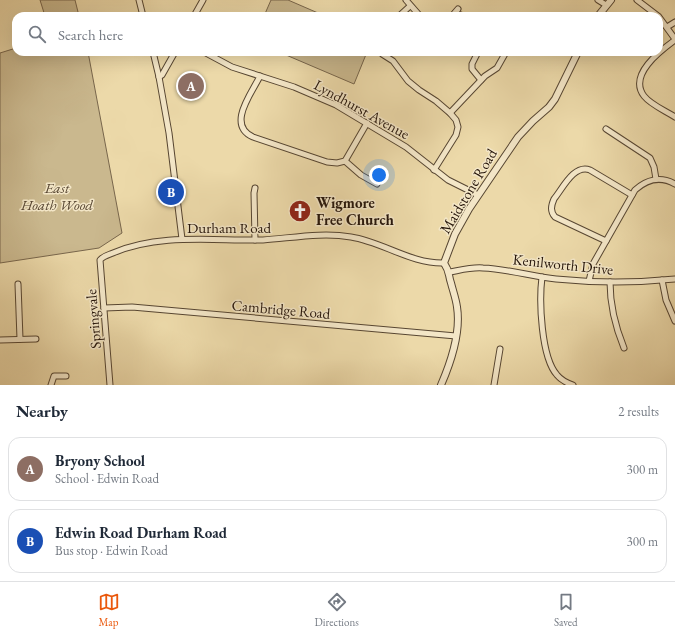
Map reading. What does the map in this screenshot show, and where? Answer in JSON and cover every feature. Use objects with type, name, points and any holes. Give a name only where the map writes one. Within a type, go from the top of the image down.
[{"type":"street","points":[[139,0],[142,12]]},
{"type":"street","points":[[196,12],[203,0]]},
{"type":"street","points":[[406,0],[416,12]]},
{"type":"street","points":[[598,0],[606,5]]},
{"type":"street","points":[[601,12],[611,0]]},
{"type":"street","points":[[637,0],[652,12]]},
{"type":"street","points":[[403,12],[410,6]]},
{"type":"street","points":[[667,27],[675,22]]},
{"type":"street","points":[[663,23],[675,40],[663,50]]},
{"type":"street","points":[[154,56],[169,133],[182,239]]},
{"type":"street","points":[[159,77],[162,75],[173,56]]},
{"type":"street","name":"Lyndhurst Avenue","points":[[211,56],[232,67],[314,95],[336,105],[406,147],[448,180],[478,195]]},
{"type":"street","points":[[385,56],[393,61],[404,77],[413,86],[436,101],[450,113],[457,123],[456,135],[434,170]]},
{"type":"street","points":[[476,56],[472,64],[472,69],[481,80]]},
{"type":"street","points":[[450,113],[481,80],[497,68],[504,56]]},
{"type":"street","name":"Maidstone Road","points":[[444,263],[455,234],[478,195],[518,137],[555,100],[576,56]]},
{"type":"street","points":[[655,56],[643,72],[640,80],[641,90],[645,97],[675,117]]},
{"type":"street","points":[[260,76],[241,115],[241,123],[246,133],[253,137],[337,164],[345,161],[367,123]]},
{"type":"street","points":[[606,129],[650,158],[654,166],[656,179]]},
{"type":"street","points":[[345,161],[361,175],[377,184]]},
{"type":"street","points":[[606,241],[555,217],[552,213],[551,206],[554,199],[574,173],[583,168],[590,170],[632,195]]},
{"type":"street","points":[[589,281],[591,268],[632,195],[638,188],[644,183],[656,179],[669,181],[675,184]]},
{"type":"street","points":[[255,188],[255,240]]},
{"type":"street","name":"Durham Road","points":[[107,255],[137,245],[182,239],[255,240],[310,236],[352,237],[424,262],[444,263]]},
{"type":"street","name":"Springvale","points":[[107,255],[100,260],[110,385]]},
{"type":"street","points":[[441,385],[449,366],[458,323],[457,308],[450,280],[450,272],[444,263]]},
{"type":"street","name":"Kenilworth Drive","points":[[450,272],[472,268],[483,268],[542,277],[589,281],[637,282],[675,279]]},
{"type":"street","points":[[542,277],[541,315],[549,362],[556,375],[572,385]]},
{"type":"street","points":[[662,280],[666,300],[675,320]]},
{"type":"street","points":[[610,282],[610,300],[613,315],[624,348]]},
{"type":"street","points":[[18,284],[20,339]]},
{"type":"street","name":"Cambridge Road","points":[[104,308],[132,307],[456,336]]},
{"type":"street","points":[[0,340],[36,338]]},
{"type":"street","points":[[494,385],[500,349]]},
{"type":"street","points":[[51,385],[54,376],[66,376]]},
{"type":"green space","points":[[40,0],[75,0],[78,12],[44,12]]},
{"type":"green space","points":[[271,0],[288,0],[316,12],[266,12]]},
{"type":"green space","name":"East Hoath Wood","points":[[12,49],[12,56],[89,56],[122,233],[99,248],[0,263],[0,53]]},
{"type":"green space","points":[[288,56],[365,56],[354,84]]},
{"type":"place","name":"Bryony School","points":[[191,86]]},
{"type":"place","name":"Edwin Road Durham Road","points":[[171,192]]},
{"type":"place","name":"Wigmore Free Church","points":[[300,211]]}]
